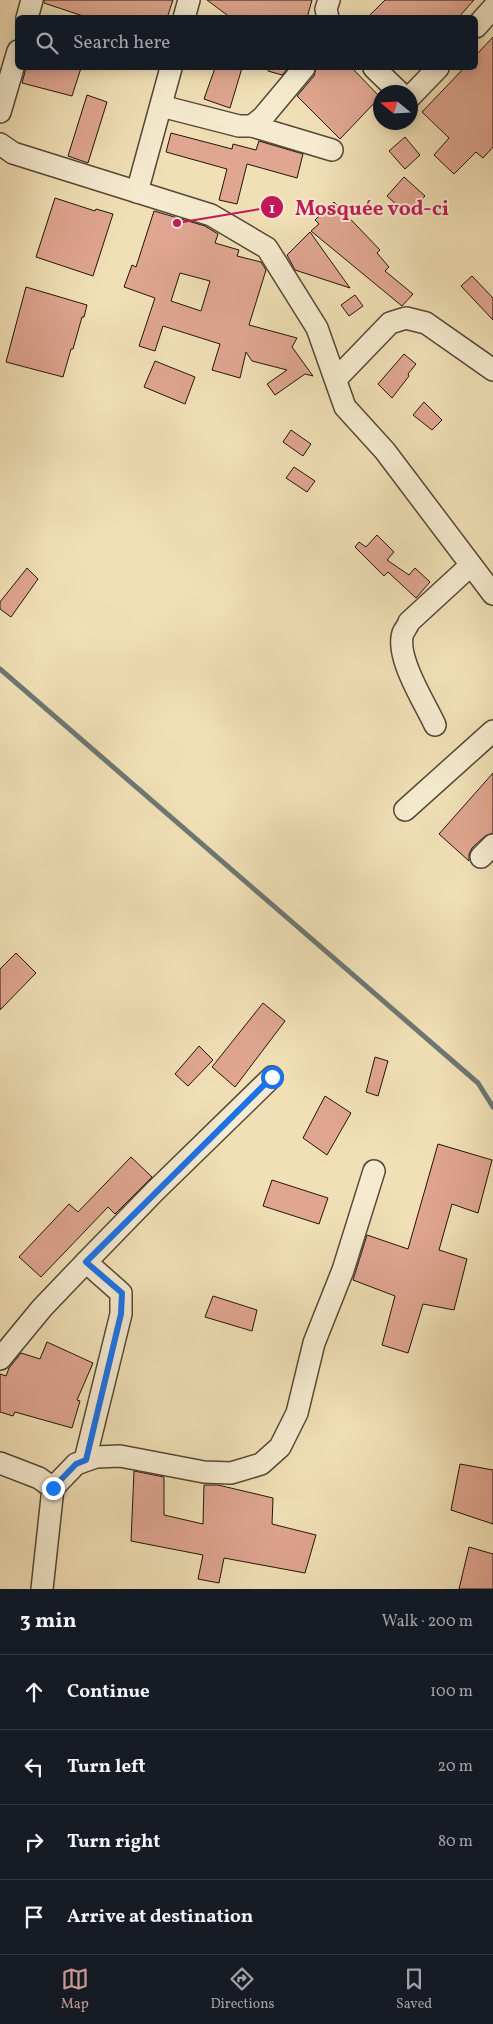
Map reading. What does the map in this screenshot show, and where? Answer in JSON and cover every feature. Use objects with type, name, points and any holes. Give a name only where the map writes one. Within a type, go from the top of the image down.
[{"type":"street","points":[[28,15],[32,0]]},
{"type":"street","points":[[185,15],[189,0]]},
{"type":"street","points":[[327,15],[326,9],[329,0]]},
{"type":"street","points":[[478,25],[493,8]]},
{"type":"street","points":[[0,112],[15,62]]},
{"type":"street","points":[[138,192],[170,70]]},
{"type":"street","points":[[252,126],[264,117],[302,70]]},
{"type":"street","points":[[376,70],[392,85]]},
{"type":"street","points":[[418,89],[436,70]]},
{"type":"street","points":[[161,106],[240,126],[252,126],[332,150]]},
{"type":"street","points":[[0,144],[13,153],[211,215],[267,248],[317,328],[345,407],[385,451],[493,594]]},
{"type":"street","points":[[336,379],[390,323],[406,318],[426,323],[493,370]]},
{"type":"street","points":[[435,725],[405,662],[402,645],[403,633],[409,622],[471,565]]},
{"type":"street","points":[[405,810],[493,731]]},
{"type":"street","points":[[0,1359],[42,1308],[86,1262],[272,1077]]},
{"type":"street","points":[[42,1589],[53,1488],[76,1464],[96,1457],[120,1456],[204,1472],[231,1473],[261,1464],[280,1447],[296,1413],[314,1343],[343,1270],[374,1171]]},
{"type":"street","points":[[86,1262],[122,1293],[121,1314],[86,1460]]},
{"type":"street","points":[[0,1463],[39,1478],[53,1488]]},
{"type":"building","points":[[44,0],[173,0],[168,15],[80,15],[44,3]]},
{"type":"building","points":[[207,0],[312,0],[308,15],[227,15]]},
{"type":"building","points":[[385,0],[474,0],[461,15],[370,15]]},
{"type":"building","points":[[493,37],[493,147],[483,158],[476,152],[454,174],[434,155],[449,138],[422,112],[462,70],[478,70],[478,53]]},
{"type":"building","points":[[25,70],[80,70],[72,96],[22,83]]},
{"type":"building","points":[[214,70],[241,70],[230,108],[204,99]]},
{"type":"building","points":[[268,70],[286,70],[282,75]]},
{"type":"building","points":[[316,70],[354,70],[373,90],[373,104],[340,139],[297,96],[314,76]]},
{"type":"building","points":[[87,95],[107,102],[88,163],[68,156]]},
{"type":"building","points":[[171,133],[232,149],[233,144],[256,150],[259,141],[303,154],[297,178],[247,164],[237,204],[219,200],[227,169],[166,152]]},
{"type":"building","points":[[405,137],[420,155],[405,169],[389,151]]},
{"type":"building","points":[[404,177],[425,196],[408,215],[387,196]]},
{"type":"building","points":[[55,198],[95,211],[96,209],[113,214],[93,276],[36,257]]},
{"type":"building","points":[[334,202],[380,250],[377,253],[389,267],[385,271],[413,294],[402,306],[311,231],[319,224],[315,220]]},
{"type":"building","points":[[154,211],[205,226],[218,234],[215,243],[239,250],[237,256],[261,262],[266,270],[249,325],[297,338],[292,347],[313,376],[305,374],[275,395],[267,384],[287,370],[252,361],[246,352],[240,378],[212,370],[220,344],[163,326],[155,351],[139,346],[155,298],[124,287],[132,265],[136,267]],"holes":[[[180,273],[210,281],[201,311],[171,301]]]},
{"type":"building","points":[[310,232],[350,288],[295,270],[287,255]]},
{"type":"building","points":[[472,276],[493,298],[493,320],[461,286]]},
{"type":"building","points":[[26,287],[87,305],[63,377],[6,362]]},
{"type":"building","points":[[355,295],[363,306],[349,316],[341,305]]},
{"type":"building","points":[[404,354],[416,364],[392,398],[378,384]]},
{"type":"building","points":[[155,361],[195,377],[185,404],[144,387]]},
{"type":"building","points":[[424,402],[442,420],[432,430],[413,415]]},
{"type":"building","points":[[291,430],[311,444],[303,456],[283,442]]},
{"type":"building","points":[[294,467],[315,481],[307,492],[286,478]]},
{"type":"building","points":[[377,535],[394,552],[387,560],[409,575],[415,568],[430,582],[416,598],[388,572],[384,576],[355,547],[359,542],[366,547]]},
{"type":"building","points":[[27,568],[38,579],[11,617],[0,609],[0,602]]},
{"type":"building","points":[[493,773],[493,833],[485,836],[472,848],[469,854],[469,861],[439,834]]},
{"type":"building","points":[[16,953],[36,973],[0,1010],[0,969]]},
{"type":"building","points":[[263,1003],[285,1021],[235,1087],[212,1067]]},
{"type":"building","points":[[199,1046],[213,1060],[188,1086],[175,1074]]},
{"type":"building","points":[[375,1057],[388,1061],[378,1096],[366,1092]]},
{"type":"building","points":[[325,1096],[351,1113],[327,1155],[303,1138]]},
{"type":"building","points":[[438,1144],[492,1160],[478,1213],[452,1204],[439,1250],[467,1259],[454,1310],[423,1304],[408,1353],[382,1345],[395,1296],[353,1280],[367,1235],[408,1249]]},
{"type":"building","points":[[131,1157],[152,1177],[115,1214],[108,1207],[41,1277],[19,1257],[69,1204],[78,1212]]},
{"type":"building","points":[[272,1180],[328,1198],[319,1224],[263,1206]]},
{"type":"building","points":[[213,1296],[257,1310],[252,1331],[205,1317]]},
{"type":"building","points":[[47,1342],[93,1363],[77,1400],[80,1401],[72,1428],[15,1412],[13,1416],[0,1412],[0,1374],[6,1376],[9,1368],[21,1353],[40,1359]]},
{"type":"building","points":[[460,1464],[493,1470],[493,1524],[451,1510]]},
{"type":"building","points":[[134,1471],[164,1477],[164,1515],[203,1524],[204,1485],[218,1485],[273,1498],[272,1524],[316,1535],[305,1573],[224,1558],[219,1583],[198,1579],[203,1555],[131,1541]]},
{"type":"building","points":[[469,1547],[493,1554],[493,1589],[459,1589]]},
{"type":"waterway","points":[[0,669],[478,1083],[493,1107]]},
{"type":"place","name":"Mosquée vod-ci","points":[[177,223]]},
{"type":"route","points":[[53,1488],[76,1464],[86,1460],[121,1314],[122,1293],[86,1262],[155,1191],[272,1077]]}]
